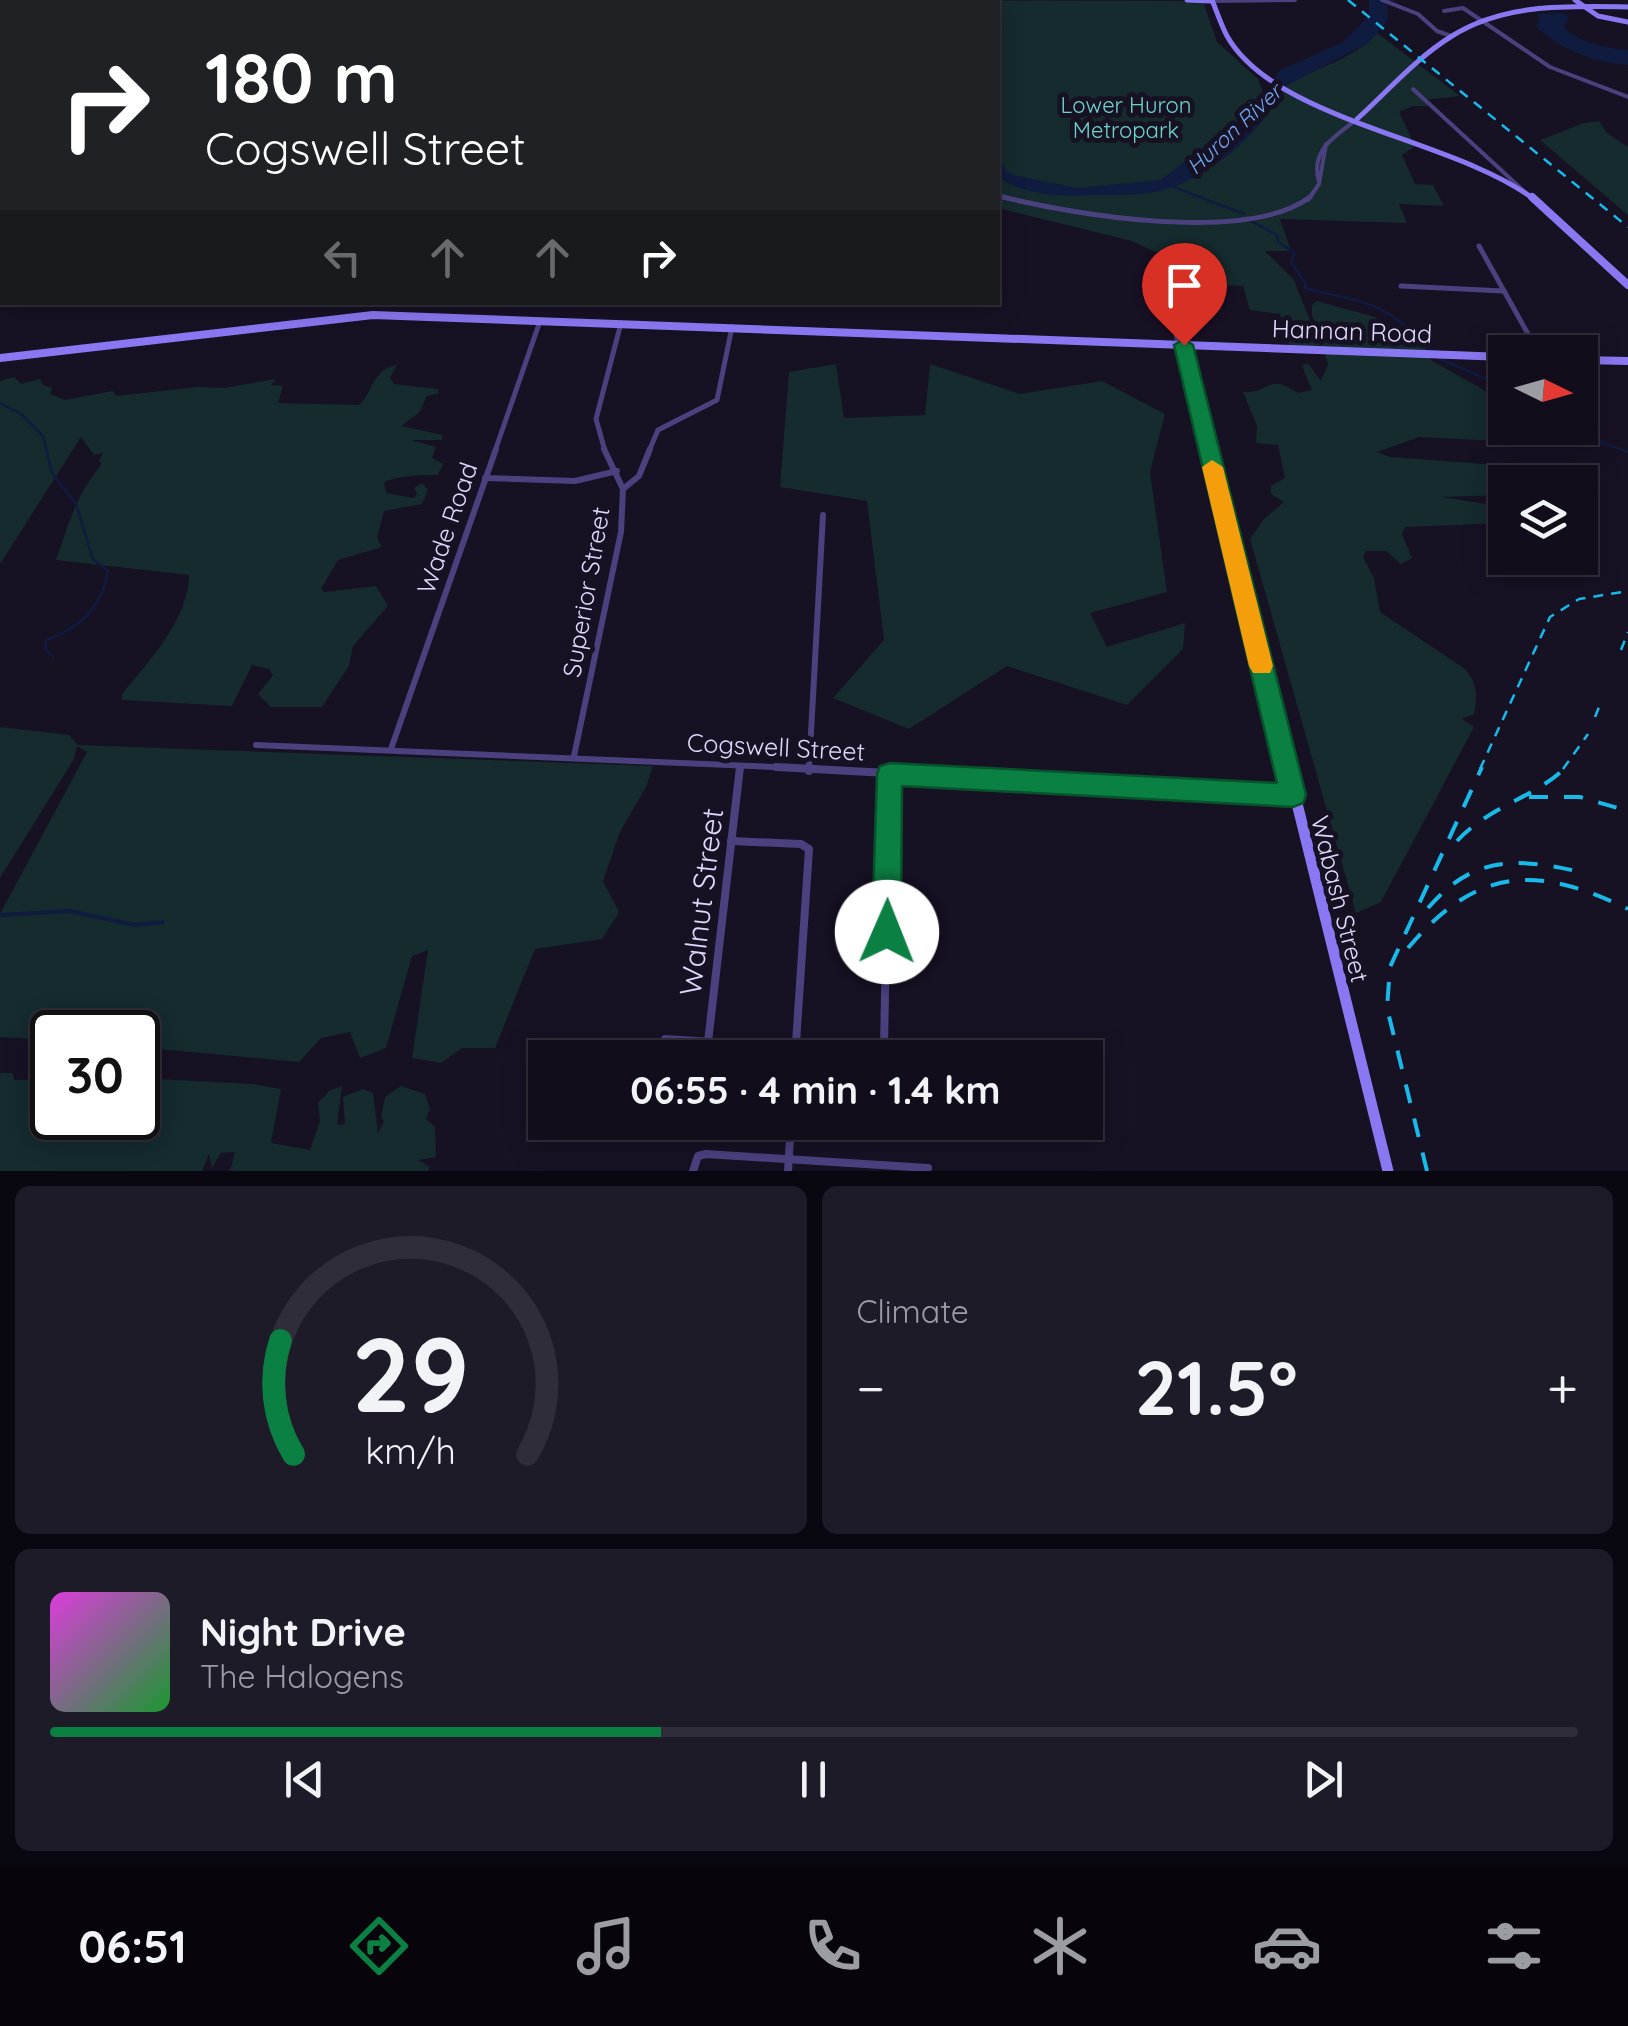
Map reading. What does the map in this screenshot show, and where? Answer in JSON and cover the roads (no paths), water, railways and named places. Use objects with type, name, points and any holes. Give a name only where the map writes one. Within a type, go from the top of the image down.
[{"type":"main road","points":[[1212,0],[1224,36],[1266,76]]},
{"type":"main road","points":[[1487,170],[1497,166]]},
{"type":"street","points":[[1187,0],[1295,0]]},
{"type":"street","points":[[1382,0],[1425,18],[1437,31],[1452,36]]},
{"type":"street","points":[[1575,0],[1598,16],[1628,22]]},
{"type":"street","points":[[1444,11],[1463,8],[1554,69],[1628,97]]},
{"type":"street","points":[[1000,196],[1076,215],[1196,225],[1292,208],[1310,198],[1320,183],[1326,144],[1452,36],[1483,22],[1536,10],[1628,8]]},
{"type":"street","points":[[1266,76],[1357,119],[1504,176]]},
{"type":"street","points":[[1414,89],[1504,176],[1628,285]]},
{"type":"street","points":[[1480,246],[1529,335]]},
{"type":"street","name":"Wabash Street","points":[[1167,278],[1388,1171]]},
{"type":"street","points":[[1400,286],[1504,291]]},
{"type":"street","name":"Hannan Road","points":[[0,358],[357,315],[540,320],[732,332],[746,328],[1488,356]]},
{"type":"street","name":"Wade Road","points":[[391,749],[540,320]]},
{"type":"street","name":"Superior Street","points":[[574,756],[621,534],[623,489],[599,438],[596,419],[620,324]]},
{"type":"street","points":[[623,489],[640,476],[658,430],[717,400],[732,332]]},
{"type":"street","points":[[1598,361],[1628,362]]},
{"type":"street","points":[[485,478],[575,481],[617,471]]},
{"type":"street","points":[[809,771],[824,515]]},
{"type":"street","name":"Cogswell Street","points":[[256,745],[574,756],[1293,795]]},
{"type":"street","name":"Walnut Street","points":[[708,1040],[740,767]]},
{"type":"street","points":[[885,1040],[890,774]]},
{"type":"street","points":[[731,840],[801,844],[809,849],[797,1040]]},
{"type":"street","points":[[788,1165],[790,1140]]},
{"type":"street","points":[[693,1171],[702,1155],[788,1165],[928,1168]]},
{"type":"water","name":"Huron River","points":[[1369,0],[1397,0],[1387,3],[1388,21],[1368,43],[1284,87],[1250,135],[1218,162],[1183,183],[1146,193],[1064,195],[1029,191],[1000,178],[1000,159],[1013,175],[1077,188],[1161,180],[1252,110],[1280,70],[1343,42],[1369,16]]},
{"type":"water","points":[[1564,13],[1569,18],[1564,27],[1578,37],[1628,50],[1628,65],[1578,54],[1536,27],[1540,19],[1536,14]]},
{"type":"waterway","points":[[1171,186],[1244,214]]},
{"type":"waterway","points":[[1251,221],[1277,235],[1278,242],[1295,253],[1291,262],[1306,284],[1304,288],[1375,307],[1402,323],[1433,352]]},
{"type":"waterway","points":[[1438,358],[1488,380]]},
{"type":"waterway","points":[[0,403],[21,414],[43,436],[52,473],[76,504],[93,559],[108,571],[101,595],[88,615],[69,630],[46,640],[45,648],[53,657]]},
{"type":"waterway","points":[[1598,441],[1628,452]]},
{"type":"waterway","points":[[0,915],[69,911],[135,925],[163,922]]},
{"type":"railway","points":[[1348,0],[1628,227]]},
{"type":"railway","points":[[1480,769],[1550,617],[1579,599],[1628,591]]},
{"type":"railway","points":[[1621,650],[1628,632]]},
{"type":"railway","points":[[1595,717],[1601,702]]},
{"type":"railway","points":[[1563,769],[1588,734]]},
{"type":"railway","points":[[1427,1171],[1387,1008],[1390,967],[1482,767]]},
{"type":"railway","points":[[1457,841],[1484,818],[1554,778],[1566,767]]},
{"type":"railway","points":[[1529,797],[1580,797],[1628,811]]},
{"type":"railway","points":[[1428,908],[1461,879],[1495,865],[1532,864],[1576,871]]},
{"type":"railway","points":[[1408,948],[1458,901],[1509,881],[1564,885],[1628,909]]},
{"type":"park label","name":"Lower Huron Metropark","points":[[1126,118]]}]
